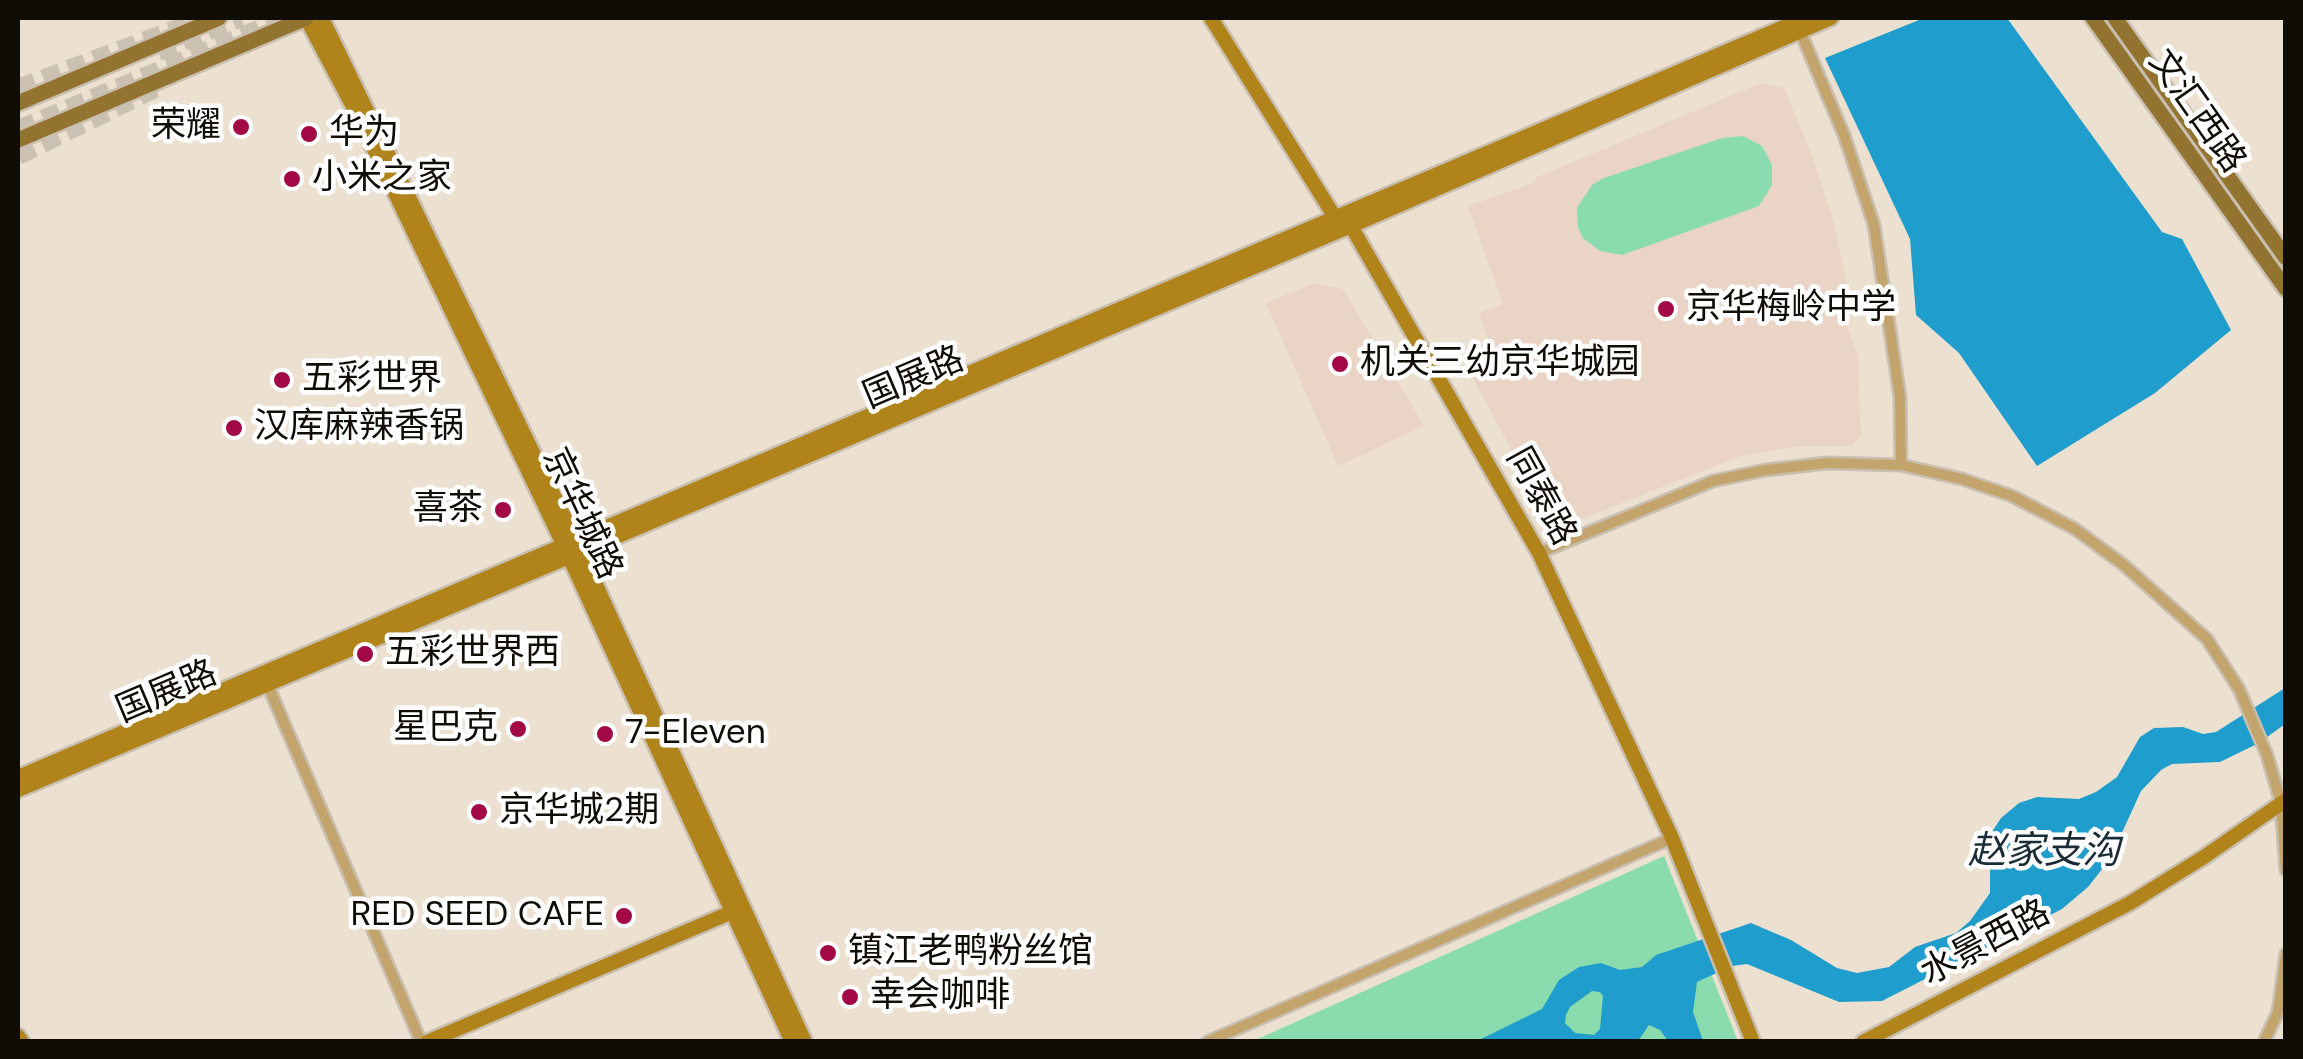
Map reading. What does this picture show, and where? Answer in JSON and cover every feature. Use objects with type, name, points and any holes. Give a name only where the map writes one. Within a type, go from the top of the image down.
[{"type":"main road","points":[[18,103],[219,18]]},
{"type":"main road","points":[[18,140],[306,18]]},
{"type":"main road","name":"文汇西路","points":[[2093,18],[2286,290]]},
{"type":"main road","name":"文汇西路","points":[[2115,18],[2286,258]]},
{"type":"street","name":"京华城路","points":[[306,18],[572,549]]},
{"type":"street","name":"京华城路","points":[[322,18],[739,910],[805,1042]]},
{"type":"street","points":[[1211,18],[1336,219],[1351,226]]},
{"type":"street","name":"国展路","points":[[572,549],[1336,219],[1802,24],[1831,18]]},
{"type":"street","name":"国展路","points":[[18,777],[1351,226],[1802,24]]},
{"type":"street","points":[[1802,24],[1874,225],[1900,396],[1901,466]]},
{"type":"street","name":"同泰路","points":[[1351,226],[1539,553],[1672,838],[1753,1042]]},
{"type":"street","points":[[1539,553],[1713,481],[1766,470],[1826,463],[1901,466],[1962,479],[2012,496],[2075,530],[2125,566],[2207,639],[2239,689],[2283,801],[2286,870]]},
{"type":"street","name":"国展路","points":[[18,790],[264,676]]},
{"type":"street","points":[[264,676],[424,1042],[739,910]]},
{"type":"street","name":"水景西路","points":[[1863,1042],[2130,903],[2283,801]]},
{"type":"street","points":[[1207,1042],[1672,838]]},
{"type":"street","name":"京华城路","points":[[739,910],[792,1042]]},
{"type":"street","points":[[2264,1042],[2278,1012],[2286,954]]},
{"type":"shaded area","name":"京华梅岭中学","points":[[1761,83],[1784,88],[1833,220],[1848,289],[1836,294],[1858,356],[1861,436],[1851,446],[1798,446],[1738,457],[1561,527],[1551,523],[1464,362],[1492,351],[1479,313],[1503,304],[1468,206],[1536,182],[1535,178]]},
{"type":"shaded area","name":"机关三幼京华城园","points":[[1314,283],[1343,289],[1424,426],[1338,466],[1266,303]]},
{"type":"green space","points":[[1743,136],[1762,146],[1772,165],[1772,185],[1759,206],[1622,255],[1600,251],[1583,238],[1577,208],[1592,185],[1722,138]]},
{"type":"green space","points":[[1664,856],[1738,1041],[1251,1042]]},
{"type":"water","points":[[1924,18],[2007,18],[2162,232],[2182,239],[2231,330],[2155,393],[2037,466],[1959,353],[1916,315],[1910,239],[1825,58]]},
{"type":"water","name":"赵家支沟","points":[[2285,688],[2285,724],[2259,743],[2220,762],[2172,764],[2161,770],[2141,791],[2110,859],[2088,887],[2062,909],[1882,1001],[1839,1002],[1747,964],[1732,966],[1697,982],[1693,1012],[1703,1041],[1668,1041],[1660,1030],[1649,1025],[1638,1041],[1475,1042],[1542,1009],[1559,980],[1579,967],[1601,963],[1620,970],[1642,967],[1656,955],[1751,923],[1791,940],[1837,968],[1857,973],[1889,967],[1915,947],[1956,933],[1970,921],[1990,893],[1990,835],[2001,818],[2019,803],[2037,797],[2079,799],[2096,792],[2117,777],[2140,737],[2154,728],[2216,732]],"holes":[[[1592,991],[1600,992],[1600,1029],[1594,1035],[1575,1033],[1565,1023],[1570,1007]]]},
{"type":"tunnel","points":[[18,88],[204,18]]},
{"type":"tunnel","points":[[158,52],[241,18]]},
{"type":"tunnel","points":[[18,129],[285,18]]},
{"type":"tunnel","points":[[18,156],[161,86]]},
{"type":"place","name":"荣耀","points":[[241,127]]},
{"type":"place","name":"华为","points":[[309,134]]},
{"type":"place","name":"小米之家","points":[[292,179]]},
{"type":"place","name":"京华梅岭中学","points":[[1666,309]]},
{"type":"place","name":"机关三幼京华城园","points":[[1340,364]]},
{"type":"place","name":"五彩世界","points":[[282,380]]},
{"type":"place","name":"汉库麻辣香锅","points":[[234,428]]},
{"type":"place","name":"喜茶","points":[[503,510]]},
{"type":"place","name":"五彩世界西","points":[[365,654]]},
{"type":"place","name":"星巴克","points":[[518,729]]},
{"type":"place","name":"7-Eleven","points":[[605,734]]},
{"type":"place","name":"京华城2期","points":[[479,812]]},
{"type":"place","name":"RED SEED CAFE","points":[[624,916]]},
{"type":"place","name":"镇江老鸭粉丝馆","points":[[828,953]]},
{"type":"place","name":"幸会咖啡","points":[[850,997]]}]
